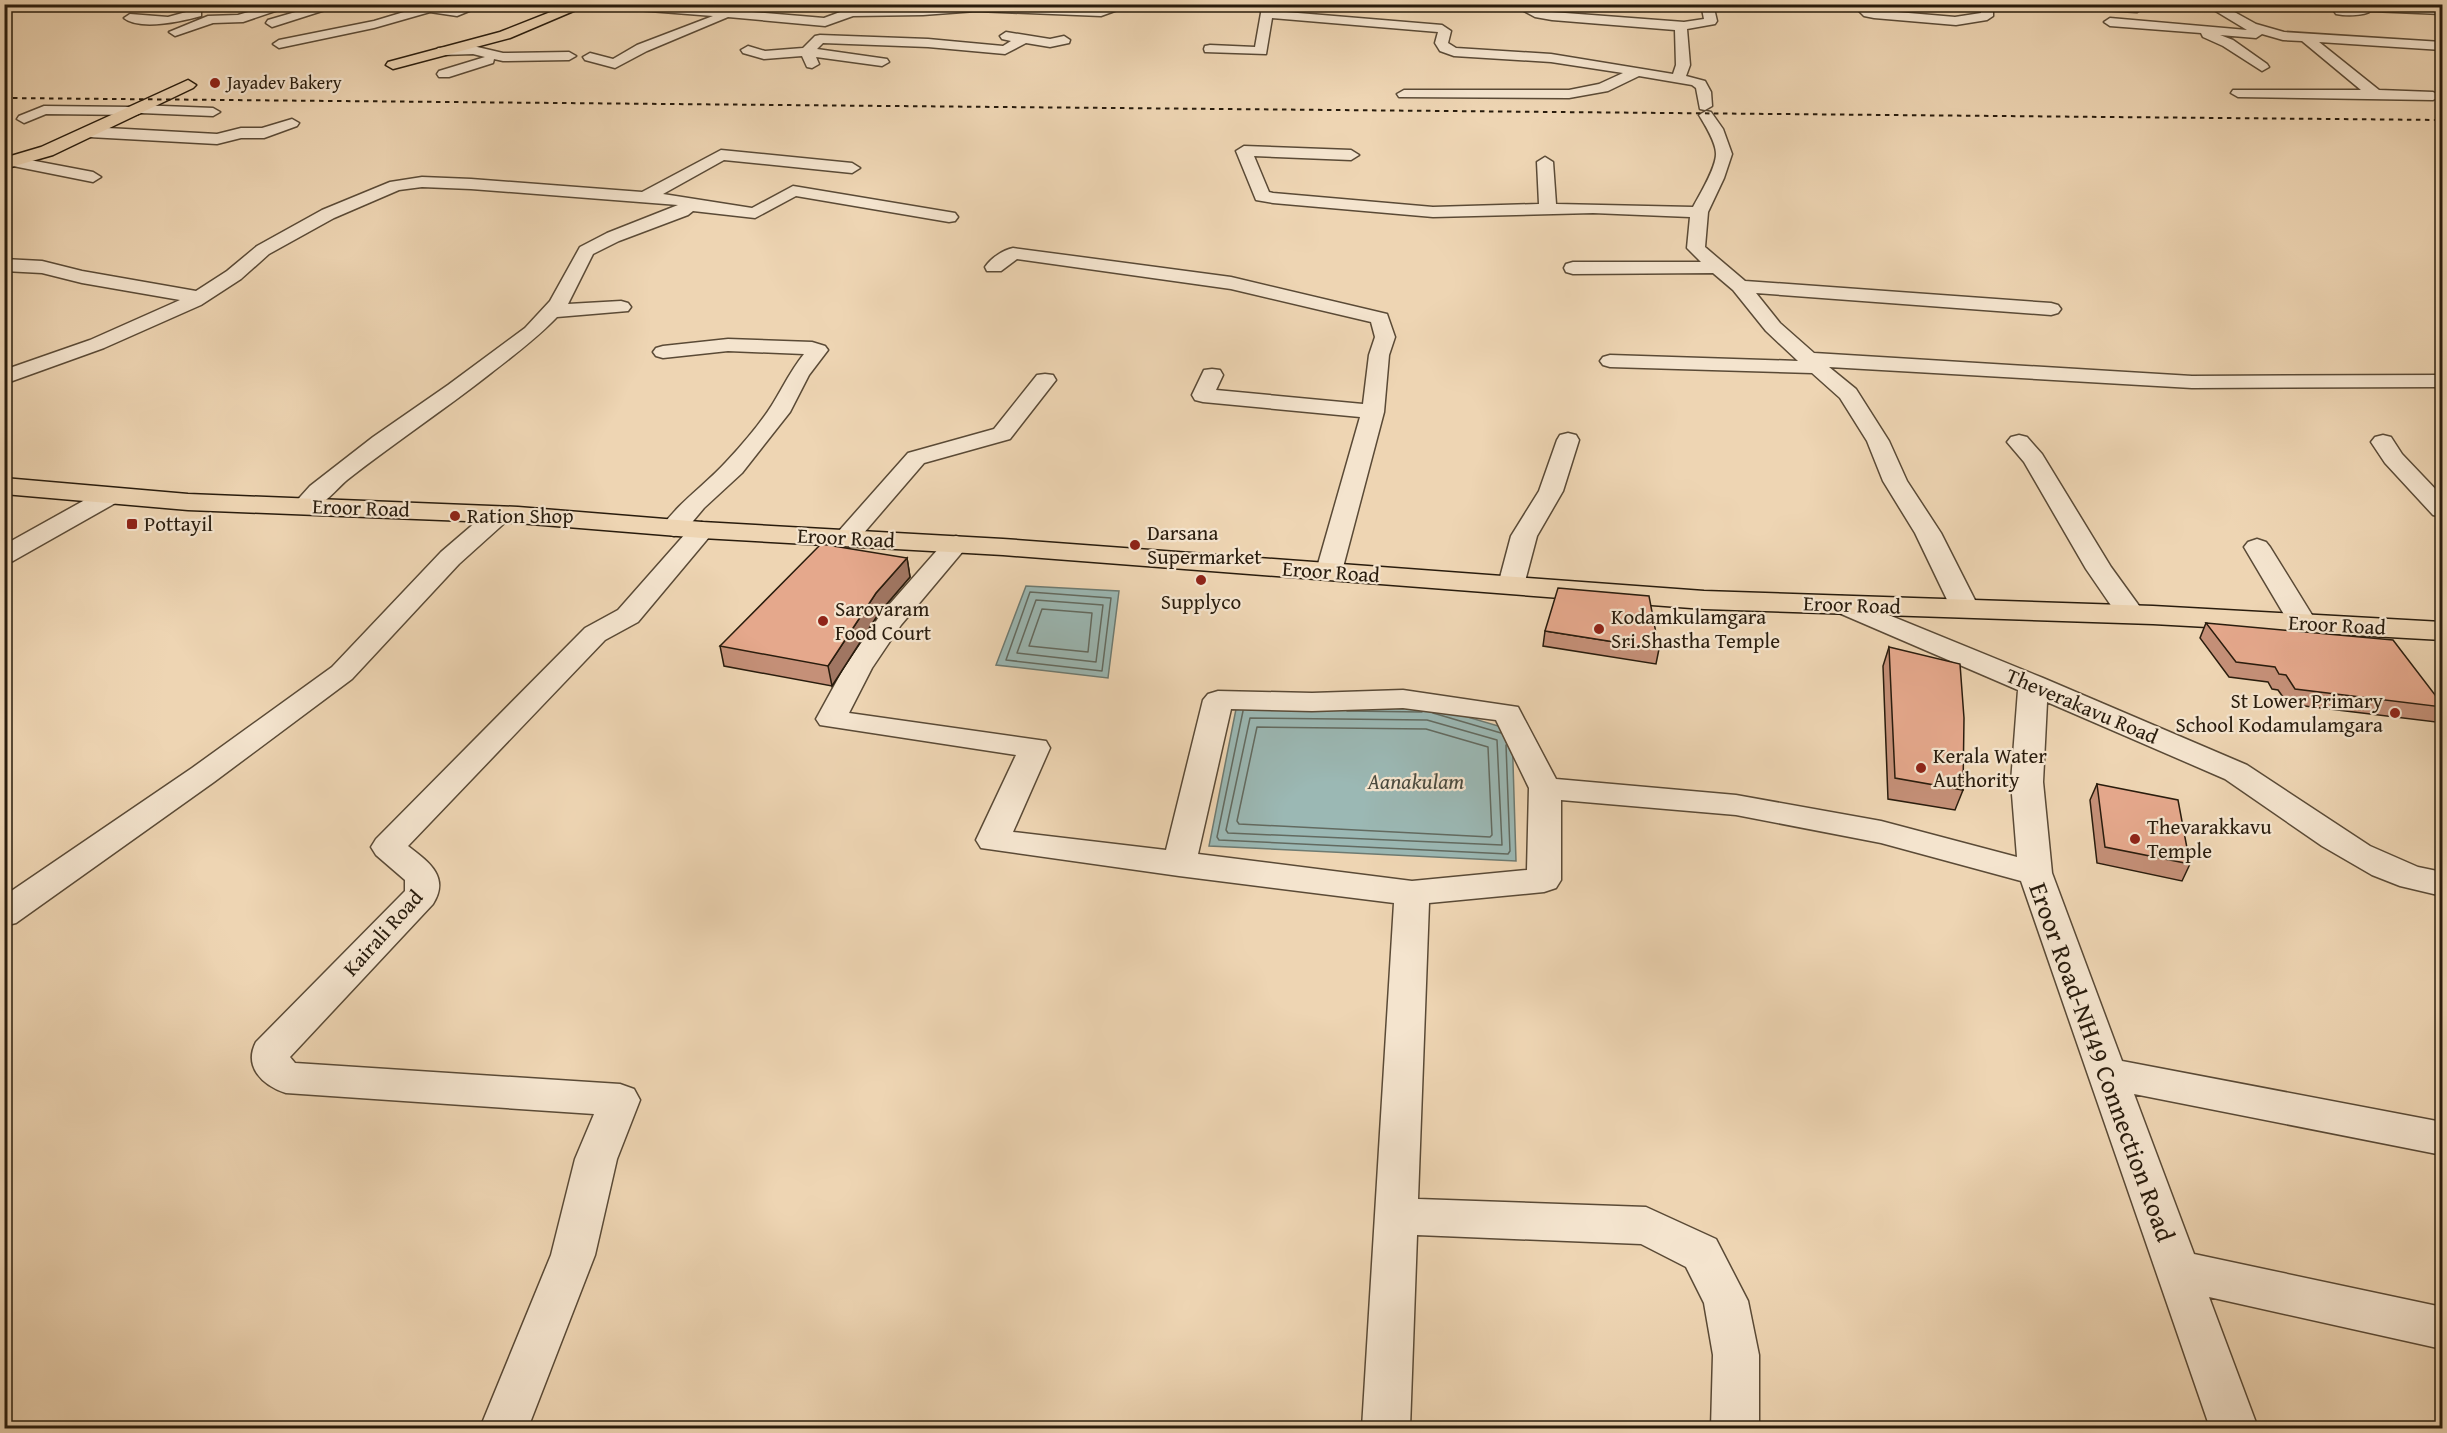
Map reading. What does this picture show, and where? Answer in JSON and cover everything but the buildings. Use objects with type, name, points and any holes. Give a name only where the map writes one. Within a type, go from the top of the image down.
[{"type":"main road","points":[[393,65],[505,35],[578,5]]},
{"type":"main road","points":[[9,163],[46,151],[188,85]]},
{"type":"main road","name":"Eroor Road","points":[[4,486],[188,502],[500,514],[688,529],[956,544],[1704,600],[2131,614],[2442,631]]},
{"type":"street","points":[[175,32],[212,19],[239,19],[290,4]]},
{"type":"street","points":[[258,26],[338,4]]},
{"type":"street","points":[[404,4],[457,12],[480,4]]},
{"type":"street","points":[[611,4],[825,22],[872,4]]},
{"type":"street","points":[[713,22],[750,16],[777,4]]},
{"type":"street","points":[[856,12],[976,7],[1101,12],[1128,4]]},
{"type":"street","points":[[1517,4],[1543,14],[1681,27],[1708,24],[1711,21],[1707,4]]},
{"type":"street","points":[[1543,14],[1554,4]]},
{"type":"street","points":[[1829,4],[1862,7],[1868,13],[1874,14],[1956,21],[1963,21],[1969,17],[1987,16],[1987,4]]},
{"type":"street","points":[[2062,4],[2154,9]]},
{"type":"street","points":[[2335,4],[2340,11],[2365,11],[2363,6],[2437,9],[2442,19]]},
{"type":"street","points":[[126,11],[168,21],[214,7]]},
{"type":"street","points":[[126,11],[157,8]]},
{"type":"street","points":[[279,44],[411,15],[429,8]]},
{"type":"street","points":[[1011,8],[997,25],[1004,36],[1050,43],[1064,40]]},
{"type":"street","points":[[1210,49],[1261,51],[1267,9],[1442,29],[1445,31],[1441,43],[1445,48],[1454,52],[1551,58],[1638,71],[1703,86],[1706,90],[1706,110],[1724,154],[1716,178],[1699,212],[1696,248],[1740,286],[1773,327],[1848,394],[1878,441],[1895,481],[1928,532],[1965,608]]},
{"type":"street","points":[[2205,9],[2231,16],[2266,33],[2283,36]]},
{"type":"street","points":[[590,57],[615,64],[642,48],[713,22],[727,14]]},
{"type":"street","points":[[809,58],[820,39],[825,22]]},
{"type":"street","points":[[2110,22],[2202,31],[2436,45],[2442,55]]},
{"type":"street","points":[[1678,79],[1683,65],[1681,27]]},
{"type":"street","points":[[319,45],[368,33],[347,28]]},
{"type":"street","points":[[2202,31],[2228,44],[2262,66]]},
{"type":"street","points":[[2306,37],[2375,94]]},
{"type":"street","points":[[820,39],[928,43],[1005,50],[1025,38]]},
{"type":"street","points":[[443,51],[473,50],[500,57],[569,57]]},
{"type":"street","points":[[748,50],[764,56],[882,62]]},
{"type":"street","points":[[444,74],[500,57]]},
{"type":"street","points":[[1404,94],[1569,94],[1603,88],[1638,71]]},
{"type":"street","points":[[2238,93],[2433,96]]},
{"type":"street","points":[[24,119],[44,110],[213,112]]},
{"type":"street","points":[[89,132],[217,139],[241,133],[264,133],[292,123]]},
{"type":"street","points":[[171,150],[198,138]]},
{"type":"street","points":[[1351,155],[1244,151],[1262,196],[1425,211],[1548,208],[1699,212]]},
{"type":"street","points":[[646,197],[721,155],[852,168]]},
{"type":"street","points":[[1545,162],[1548,208]]},
{"type":"street","points":[[9,163],[93,177]]},
{"type":"street","points":[[4,378],[42,362],[77,352],[112,338],[200,298],[234,275],[263,250],[328,214],[396,185],[422,182],[471,184],[675,199],[687,201],[689,205],[755,213],[793,191],[949,217]]},
{"type":"street","points":[[304,506],[319,491],[381,442],[456,390],[532,332],[552,311],[570,284],[586,251],[593,246],[682,211],[689,205]]},
{"type":"street","points":[[994,267],[1012,253],[1076,261],[1231,283],[1380,318],[1385,337],[1379,355],[1373,412],[1329,571]]},
{"type":"street","points":[[4,265],[42,267],[82,277],[200,298]]},
{"type":"street","points":[[1573,268],[1718,267]]},
{"type":"street","points":[[1740,286],[2051,309]]},
{"type":"street","points":[[552,311],[621,308]]},
{"type":"street","points":[[663,352],[738,345],[818,350],[798,374],[782,407],[740,460],[686,512],[688,529]]},
{"type":"street","points":[[1610,361],[1754,368],[1812,363],[2192,382],[2440,384]]},
{"type":"street","points":[[1212,375],[1203,395],[1373,412]]},
{"type":"street","points":[[847,537],[916,458],[1002,434],[1045,380]]},
{"type":"street","points":[[1511,585],[1524,536],[1551,491],[1568,440]]},
{"type":"street","points":[[2019,441],[2034,459],[2099,569],[2131,614]]},
{"type":"street","points":[[2383,442],[2393,458],[2442,510]]},
{"type":"street","points":[[4,556],[110,496]]},
{"type":"street","points":[[4,914],[203,775],[342,673],[450,558],[500,514]]},
{"type":"street","name":"Kairali Road","points":[[504,1428],[573,1255],[596,1159],[620,1100],[286,1078],[273,1067],[270,1053],[421,896],[425,886],[423,878],[388,847],[595,634],[615,626],[628,616],[688,529]]},
{"type":"street","points":[[956,544],[891,620],[858,668],[831,719],[1035,748],[993,840],[1179,865],[1412,894],[1544,880],[1545,788],[1507,713],[1403,699],[1312,702],[1218,700],[1179,865]]},
{"type":"street","points":[[2257,547],[2303,623]]},
{"type":"street","name":"Theverakavu Road","points":[[1842,604],[2236,772],[2270,791],[2352,852],[2382,868],[2442,884]]},
{"type":"street","name":"Eroor Road-NH49 Connection Road","points":[[2033,684],[2027,782],[2034,873],[2234,1428]]},
{"type":"street","points":[[1545,788],[1736,805],[1881,832],[2034,873]]},
{"type":"street","points":[[1386,1428],[1412,894]]},
{"type":"street","points":[[2108,1074],[2442,1138]]},
{"type":"street","points":[[1397,1216],[1646,1226],[1701,1253],[1726,1301],[1736,1355],[1735,1428]]},
{"type":"street","points":[[2176,1270],[2442,1328]]},
{"type":"water","points":[[1026,586],[1119,591],[1108,678],[996,665]]},
{"type":"water","name":"Aanakulam","points":[[1237,704],[1430,706],[1512,730],[1516,861],[1209,846]]},
{"type":"railway","points":[[4,98],[2442,120]]},
{"type":"place","name":"Jayadev Bakery","points":[[215,83]]},
{"type":"place","name":"Ration Shop","points":[[455,516]]},
{"type":"place","name":"Pottayil","points":[[132,524]]},
{"type":"place","name":"Darsana Supermarket","points":[[1135,545]]},
{"type":"place","name":"Supplyco","points":[[1201,580]]},
{"type":"place","name":"Sarovaram Food Court","points":[[823,621]]},
{"type":"place","name":"Kodamkulamgara Sri.Shastha Temple","points":[[1599,629]]},
{"type":"place","name":"St Lower Primary School Kodamulamgara","points":[[2395,713]]},
{"type":"place","name":"Kerala Water Authority","points":[[1921,768]]},
{"type":"place","name":"Thevarakkavu Temple","points":[[2135,839]]}]
